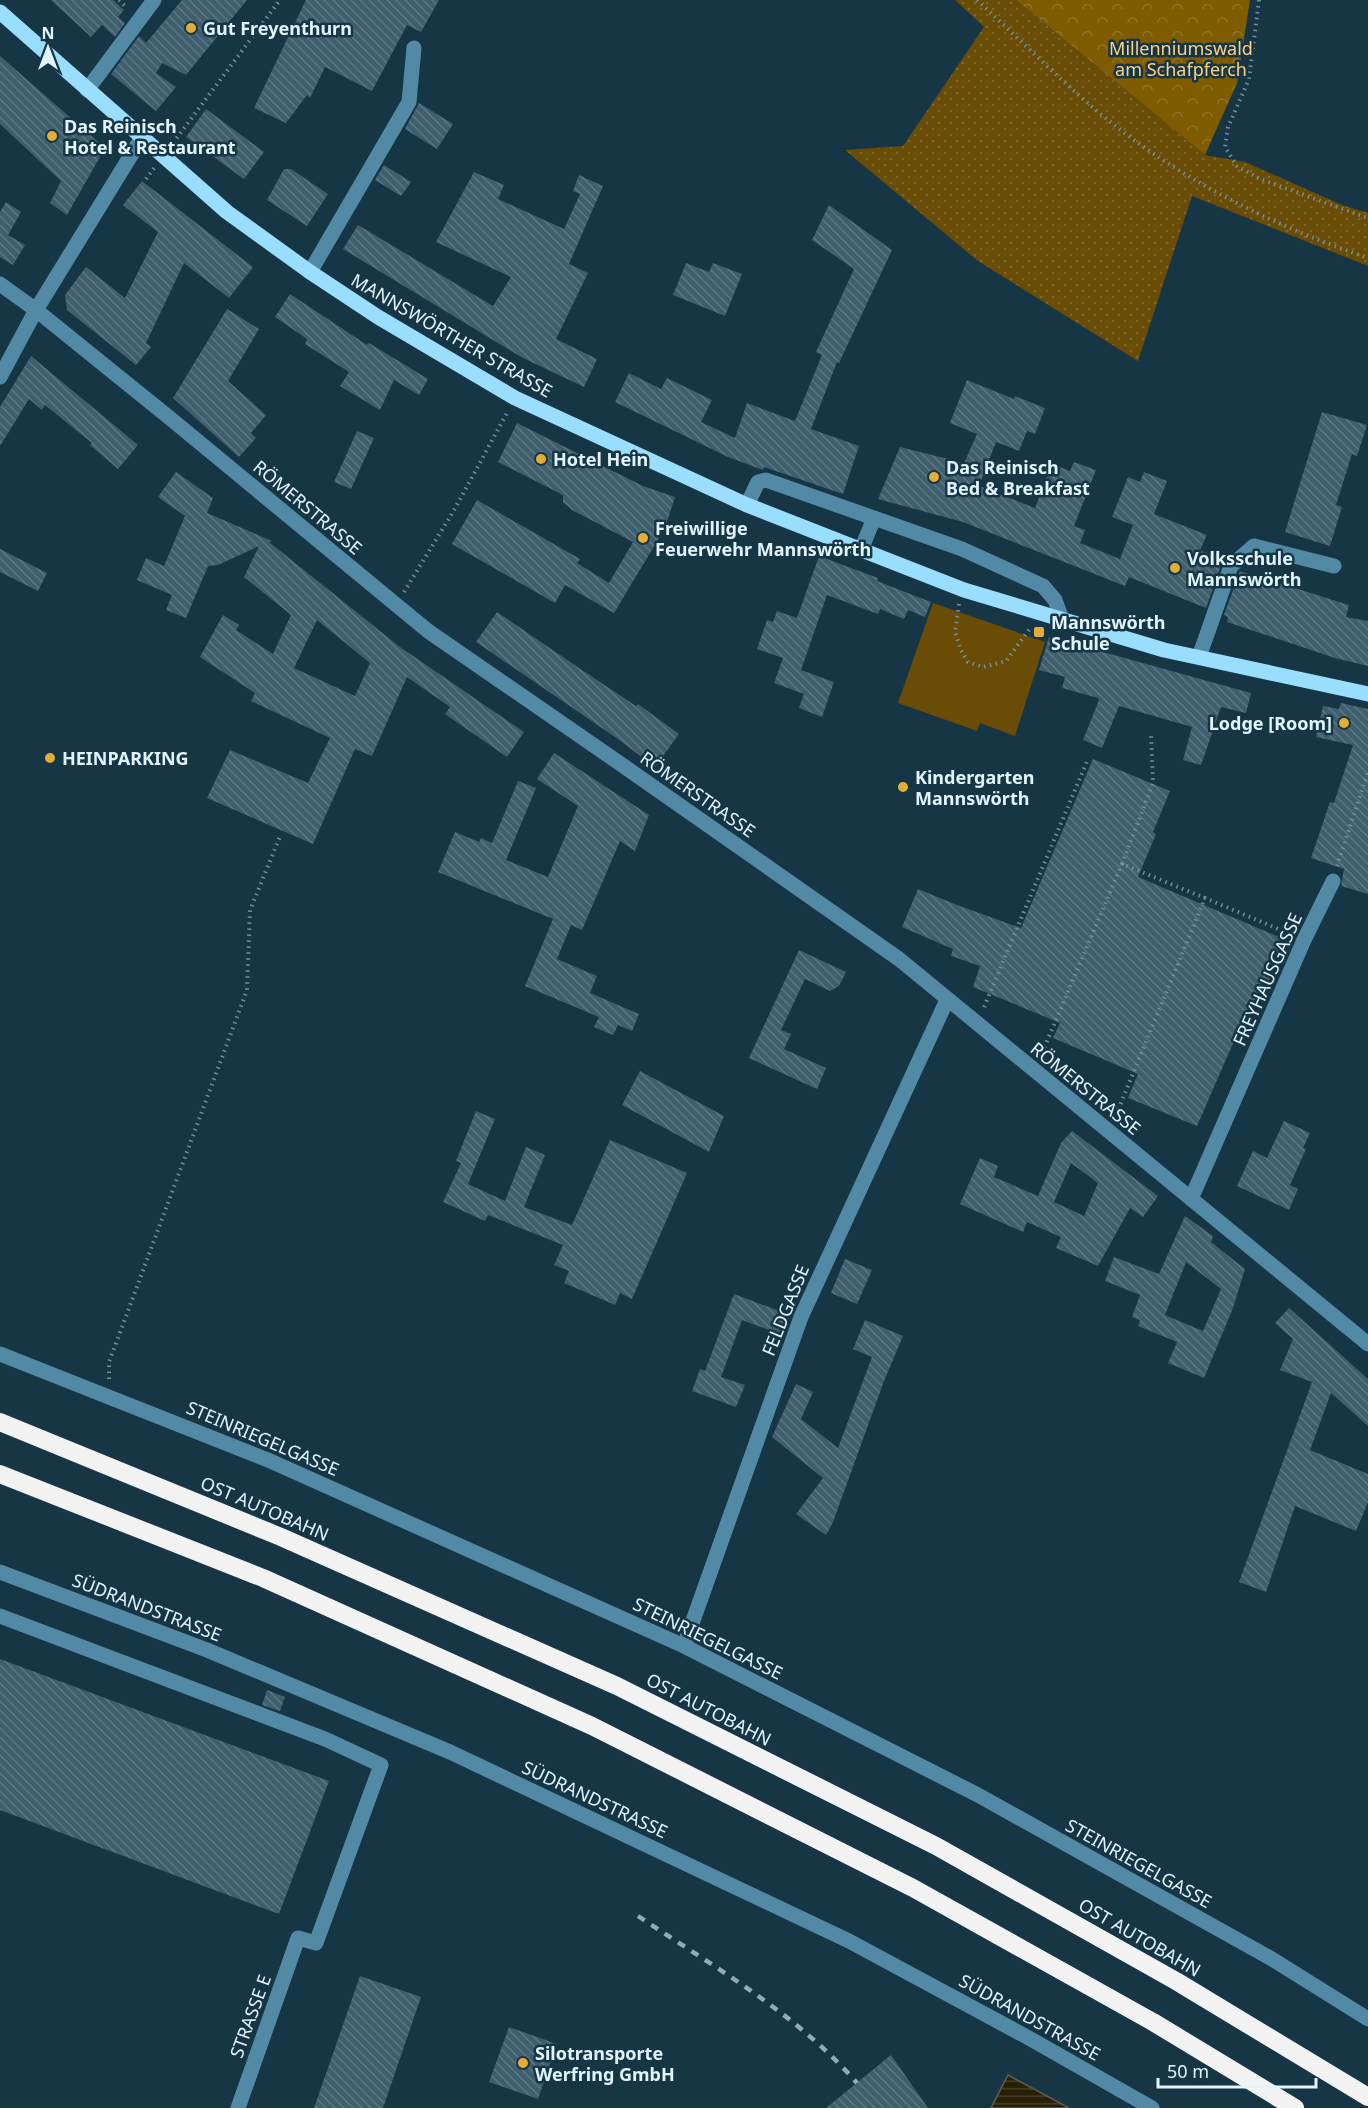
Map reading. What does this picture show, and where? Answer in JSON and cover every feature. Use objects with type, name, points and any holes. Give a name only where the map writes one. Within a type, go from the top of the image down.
[{"type":"highway","name":"OST AUTOBAHN","points":[[0,1422],[281,1537],[617,1686],[936,1846],[1176,1981],[1368,2097]]},
{"type":"highway","points":[[0,1474],[263,1578],[592,1726],[913,1888],[1153,2022],[1295,2108]]},
{"type":"main road","name":"MANNSWÖRTHER STRASSE","points":[[0,12],[141,139],[227,212],[310,272],[378,317],[515,398],[747,505],[964,590],[1164,650],[1368,694]]},
{"type":"street","points":[[87,90],[154,0]]},
{"type":"street","points":[[310,272],[408,102],[414,48]]},
{"type":"street","points":[[0,376],[36,310],[141,139]]},
{"type":"street","name":"RÖMERSTRASSE","points":[[0,284],[36,310],[428,631],[899,959],[1368,1344]]},
{"type":"street","points":[[747,505],[758,482],[766,480],[962,549],[1043,586],[1055,600],[1062,619]]},
{"type":"street","points":[[861,550],[874,518]]},
{"type":"street","points":[[1199,657],[1231,566],[1254,546],[1334,566]]},
{"type":"street","name":"FREYHAUSGASSE","points":[[1191,1199],[1304,940],[1333,881]]},
{"type":"street","name":"FELDGASSE","points":[[684,1646],[801,1317],[947,1000]]},
{"type":"street","name":"STEINRIEGELGASSE","points":[[0,1354],[268,1460],[684,1646],[978,1796],[1272,1959],[1368,2019]]},
{"type":"street","name":"SÜDRANDSTRASSE","points":[[0,1572],[207,1650],[450,1752],[849,1941],[1027,2037],[1152,2108]]},
{"type":"street","name":"STRASSE E","points":[[0,1616],[325,1739],[381,1764],[316,1943],[298,1938],[238,2108]]},
{"type":"path","points":[[146,179],[280,0]]},
{"type":"path","points":[[977,0],[1114,124],[1173,167],[1263,217],[1368,258]]},
{"type":"path","points":[[1260,0],[1249,80],[1228,127],[1224,147],[1237,166],[1260,179],[1368,218]]},
{"type":"path","points":[[396,605],[453,512],[515,398]]},
{"type":"path","points":[[964,590],[958,608],[955,632],[968,662],[983,667],[1006,661],[1030,631],[1035,611]]},
{"type":"path","points":[[1034,1071],[1122,864],[1153,783],[1151,733]]},
{"type":"path","points":[[976,1024],[1088,759]]},
{"type":"path","points":[[1333,881],[1368,771]]},
{"type":"path","points":[[109,1396],[109,1362],[247,990],[250,910],[281,834]]},
{"type":"path","points":[[1122,864],[1304,940]]},
{"type":"path","points":[[1109,1132],[1205,898]]},
{"type":"shaded area","points":[[955,0],[1016,0],[1205,155],[1245,162],[1342,205],[1368,213],[1368,266],[1192,196],[1138,361],[978,261],[845,150],[903,146],[984,27]]},
{"type":"shaded area","points":[[933,603],[1045,642],[1015,736],[980,723],[977,731],[898,703]]},
{"type":"shaded area","points":[[1008,2075],[1069,2108],[991,2108]]},
{"type":"green space","name":"Millenniumswald am Schafpferch","points":[[1016,0],[1250,0],[1237,83],[1205,155]]},
{"type":"building","points":[[51,0],[113,0],[124,10],[118,17],[125,23],[115,37],[102,25],[91,37]]},
{"type":"building","name":"Gut Freyenthurn","points":[[182,0],[247,0],[186,75],[162,63],[156,73],[176,87],[156,111],[111,74],[139,36],[146,43]]},
{"type":"building","points":[[306,0],[439,0],[421,32],[407,25],[372,91],[325,67],[310,98],[307,95],[286,123],[254,108]]},
{"type":"building","name":"Das Reinisch Hotel & Restaurant","points":[[0,56],[105,148],[67,215],[50,203],[61,181],[0,124]]},
{"type":"building","points":[[419,103],[453,124],[437,149],[405,129]]},
{"type":"building","points":[[206,109],[264,152],[244,179],[186,137]]},
{"type":"building","points":[[384,165],[411,182],[401,196],[375,180]]},
{"type":"building","points":[[284,169],[291,169],[328,194],[307,226],[267,200]]},
{"type":"building","points":[[474,172],[504,185],[498,199],[564,229],[580,194],[573,191],[579,175],[603,186],[569,264],[588,273],[556,339],[597,359],[584,387],[523,358],[343,249],[358,225],[493,306],[511,277],[436,242]]},
{"type":"building","points":[[142,181],[253,267],[229,298],[184,263],[146,343],[151,347],[136,365],[67,310],[65,295],[86,267],[125,298],[158,232],[123,205]]},
{"type":"building","points":[[6,202],[21,212],[8,235],[25,245],[13,265],[0,257],[0,212]]},
{"type":"building","points":[[829,205],[892,250],[839,363],[837,362],[811,429],[859,446],[843,494],[728,457],[615,402],[629,373],[661,389],[667,378],[712,400],[701,422],[735,438],[747,403],[795,421],[822,355],[816,352],[854,269],[812,240]]},
{"type":"building","points":[[686,263],[709,272],[713,263],[742,274],[725,316],[673,295]]},
{"type":"building","points":[[290,294],[367,345],[369,343],[428,379],[419,395],[394,380],[380,410],[340,386],[349,372],[305,344],[307,339],[275,317]]},
{"type":"building","points":[[227,309],[259,329],[228,381],[266,415],[251,433],[256,438],[239,457],[173,398]]},
{"type":"building","points":[[31,356],[138,445],[118,469],[90,445],[92,443],[45,405],[42,410],[29,399],[0,446],[0,407]]},
{"type":"building","points":[[967,380],[1014,399],[1015,396],[1045,408],[1035,434],[1027,431],[1019,451],[996,442],[979,486],[1035,508],[1052,464],[1070,471],[1074,462],[1096,470],[1074,526],[1085,530],[1080,543],[1120,559],[1133,525],[1112,517],[1128,477],[1140,482],[1144,472],[1167,481],[1154,514],[1207,535],[1200,550],[1221,559],[1206,608],[1129,577],[1125,586],[963,522],[878,499],[900,447],[964,463],[977,434],[950,423]]},
{"type":"building","points":[[1322,412],[1367,425],[1357,456],[1352,454],[1336,505],[1342,507],[1330,546],[1285,532]]},
{"type":"building","points":[[517,423],[643,486],[675,497],[665,528],[614,613],[565,585],[555,603],[452,544],[477,500],[580,559],[577,563],[609,583],[633,542],[572,510],[563,502],[563,495],[498,462]]},
{"type":"building","points":[[357,431],[374,438],[351,489],[334,482]]},
{"type":"building","points":[[176,472],[213,498],[207,513],[272,541],[269,542],[400,647],[524,732],[507,757],[445,714],[450,707],[407,677],[372,756],[355,749],[313,844],[207,798],[230,750],[308,783],[330,738],[251,701],[255,693],[200,657],[223,615],[239,625],[236,630],[273,654],[291,615],[244,577],[259,546],[218,565],[208,566],[186,618],[166,610],[172,595],[137,580],[146,558],[164,566],[185,516],[158,497]],"holes":[[[317,620],[370,663],[355,696],[294,668]]]},
{"type":"building","points":[[0,549],[47,573],[38,591],[0,572]]},
{"type":"building","points":[[819,556],[878,578],[877,581],[931,602],[925,617],[908,610],[904,619],[880,609],[878,614],[827,595],[801,670],[834,682],[822,717],[799,708],[804,694],[774,683],[783,658],[757,649],[767,620],[773,622],[777,611],[797,618]]},
{"type":"building","points":[[1240,571],[1349,605],[1346,617],[1368,621],[1368,666],[1335,658],[1227,622],[1228,617],[1224,615]]},
{"type":"building","points":[[497,612],[636,706],[638,704],[679,734],[655,767],[476,642]]},
{"type":"building","points":[[1049,637],[1251,693],[1246,713],[1221,707],[1201,765],[1183,760],[1192,727],[1119,706],[1102,748],[1083,740],[1098,698],[1062,688],[1065,677],[1039,670]]},
{"type":"building","points":[[1341,703],[1368,709],[1368,894],[1341,886],[1344,869],[1311,858],[1330,802],[1334,803],[1353,745],[1316,737],[1323,706],[1339,709]]},
{"type":"building","points":[[554,753],[649,815],[635,851],[620,841],[582,930],[571,925],[557,959],[597,976],[590,993],[639,1014],[632,1031],[618,1025],[613,1035],[594,1027],[599,1017],[525,986],[553,919],[438,872],[455,832],[479,842],[481,838],[492,843],[518,781],[536,788],[506,860],[548,877],[578,806],[537,779]]},
{"type":"building","points":[[1093,759],[1170,791],[1153,832],[1156,834],[1138,877],[1286,940],[1259,1005],[1251,1002],[1197,1126],[1128,1098],[1138,1074],[1053,1038],[1060,1023],[973,987],[980,966],[951,956],[953,949],[902,927],[918,889],[1021,928]]},
{"type":"building","points":[[799,950],[846,972],[839,986],[830,991],[805,979],[781,1030],[791,1034],[784,1049],[826,1068],[817,1089],[749,1058]]},
{"type":"building","points":[[640,1071],[724,1116],[709,1152],[622,1105]]},
{"type":"building","points":[[476,1111],[495,1119],[468,1184],[505,1201],[526,1147],[545,1155],[524,1207],[572,1225],[610,1140],[687,1173],[632,1299],[620,1293],[615,1305],[564,1283],[569,1271],[554,1265],[563,1245],[488,1215],[485,1221],[443,1202],[461,1163],[456,1161]]},
{"type":"building","points":[[1284,1121],[1310,1133],[1303,1148],[1306,1149],[1290,1185],[1298,1189],[1289,1210],[1237,1186],[1253,1151],[1267,1158]]},
{"type":"building","points":[[1072,1131],[1158,1196],[1143,1217],[1130,1208],[1098,1266],[1056,1248],[1061,1237],[1027,1222],[1023,1232],[960,1204],[980,1158],[998,1166],[994,1177],[1038,1196],[1061,1143]],"holes":[[[1071,1163],[1098,1183],[1084,1216],[1054,1202]]]},
{"type":"building","points":[[1185,1216],[1213,1236],[1211,1242],[1245,1269],[1233,1308],[1204,1378],[1168,1363],[1177,1342],[1138,1326],[1140,1320],[1132,1317],[1140,1295],[1105,1281],[1114,1257],[1159,1274]],"holes":[[[1186,1262],[1221,1289],[1203,1331],[1165,1315]]]},
{"type":"building","points":[[845,1259],[872,1270],[857,1304],[831,1293]]},
{"type":"building","points":[[734,1294],[790,1315],[782,1335],[742,1320],[721,1377],[745,1385],[736,1407],[692,1391],[700,1369],[705,1371]]},
{"type":"building","points":[[1289,1308],[1368,1379],[1368,1426],[1331,1393],[1310,1450],[1368,1474],[1368,1502],[1356,1531],[1295,1506],[1266,1592],[1239,1582],[1312,1382],[1280,1370],[1293,1339],[1275,1323]]},
{"type":"building","points":[[865,1320],[903,1336],[884,1381],[833,1522],[826,1535],[796,1514],[823,1478],[772,1437],[796,1384],[813,1392],[801,1419],[838,1448],[872,1357],[853,1349]]},
{"type":"building","points":[[0,1659],[329,1781],[279,1914],[0,1810]]},
{"type":"building","points":[[267,1690],[285,1697],[280,1711],[262,1705]]},
{"type":"building","points":[[360,1976],[421,1997],[383,2108],[314,2108]]},
{"type":"building","name":"Silotransporte Werfring GmbH","points":[[509,2027],[557,2044],[538,2099],[489,2082]]},
{"type":"building","points":[[891,2055],[928,2108],[826,2108],[880,2064]]},
{"type":"railway","points":[[638,1916],[781,2013],[833,2058],[857,2083]]},
{"type":"place","name":"Gut Freyenthurn","points":[[191,28]]},
{"type":"place","name":"Das Reinisch Hotel & Restaurant","points":[[52,136]]},
{"type":"place","name":"Hotel Hein","points":[[541,459]]},
{"type":"place","name":"Das Reinisch Bed & Breakfast","points":[[934,477]]},
{"type":"place","name":"Freiwillige Feuerwehr Mannswörth","points":[[643,538]]},
{"type":"place","name":"Volksschule Mannswörth","points":[[1175,568]]},
{"type":"place","name":"Mannswörth Schule","points":[[1039,632]]},
{"type":"place","name":"Lodge [Room]","points":[[1344,723]]},
{"type":"place","name":"HEINPARKING","points":[[50,758]]},
{"type":"place","name":"Kindergarten Mannswörth","points":[[903,787]]},
{"type":"place","name":"Silotransporte Werfring GmbH","points":[[523,2063]]}]
